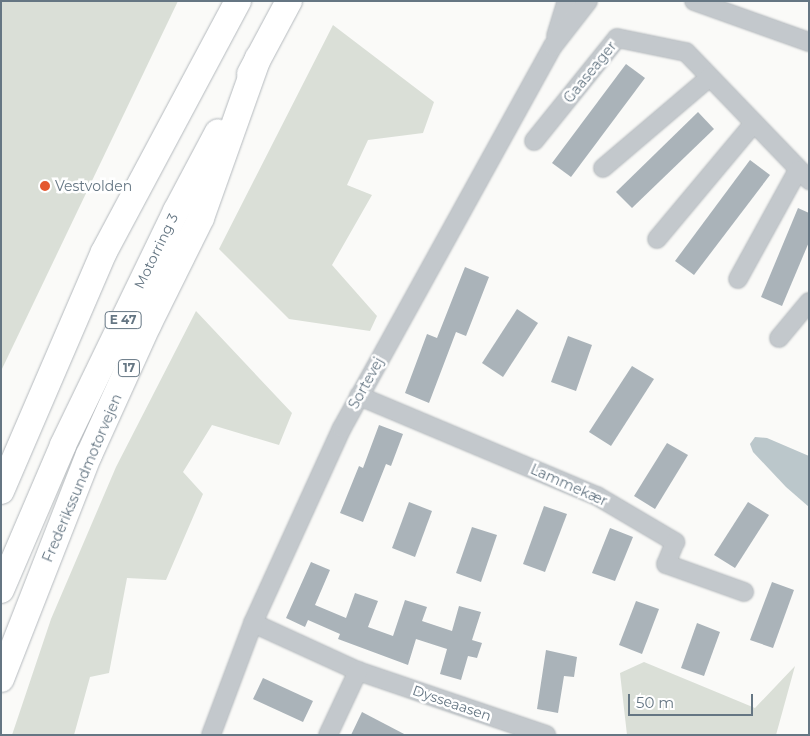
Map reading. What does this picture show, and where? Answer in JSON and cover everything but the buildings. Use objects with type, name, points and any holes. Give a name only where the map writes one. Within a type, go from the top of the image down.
[{"type":"highway","points":[[1,491],[104,252],[238,1]]},
{"type":"highway","name":"Motorring 3","points":[[1,590],[62,445],[145,274],[176,211],[289,1]]},
{"type":"highway","name":"Frederikssundmotorvejen","points":[[1,679],[89,455],[148,325],[201,218],[258,58]]},
{"type":"highway","points":[[1,475],[22,442]]},
{"type":"street","name":"Sortevej","points":[[553,46],[567,1]]},
{"type":"street","name":"Sortevej","points":[[211,735],[254,623],[342,428],[553,46],[588,1]]},
{"type":"street","points":[[694,1],[734,8],[809,42]]},
{"type":"street","name":"Gaaseager","points":[[534,142],[617,38],[686,52],[804,175],[738,279]]},
{"type":"street","points":[[603,168],[710,77]]},
{"type":"street","points":[[658,239],[754,123]]},
{"type":"street","points":[[779,338],[809,302]]},
{"type":"street","name":"Lammekær","points":[[359,396],[597,496],[676,542],[666,564],[744,592]]},
{"type":"street","name":"Dysseaasen","points":[[254,623],[358,671],[546,735]]},
{"type":"street","points":[[328,735],[358,671]]},
{"type":"shaded area","name":"Vestvolden","points":[[1,1],[178,1],[1,371]]},
{"type":"shaded area","points":[[333,25],[434,102],[423,133],[368,140],[347,185],[372,195],[332,265],[377,316],[370,331],[289,319],[219,249]]},
{"type":"shaded area","points":[[196,311],[292,413],[279,445],[212,425],[183,472],[203,494],[166,580],[127,578],[109,673],[90,677],[74,735],[12,735],[51,619],[116,467]]},
{"type":"shaded area","points":[[755,437],[767,438],[809,456],[809,507],[786,487],[753,452],[750,444]]},
{"type":"shaded area","points":[[644,662],[755,708],[795,666],[776,735],[627,735],[620,673]]},
{"type":"place","name":"Vestvolden","points":[[45,186]]}]
